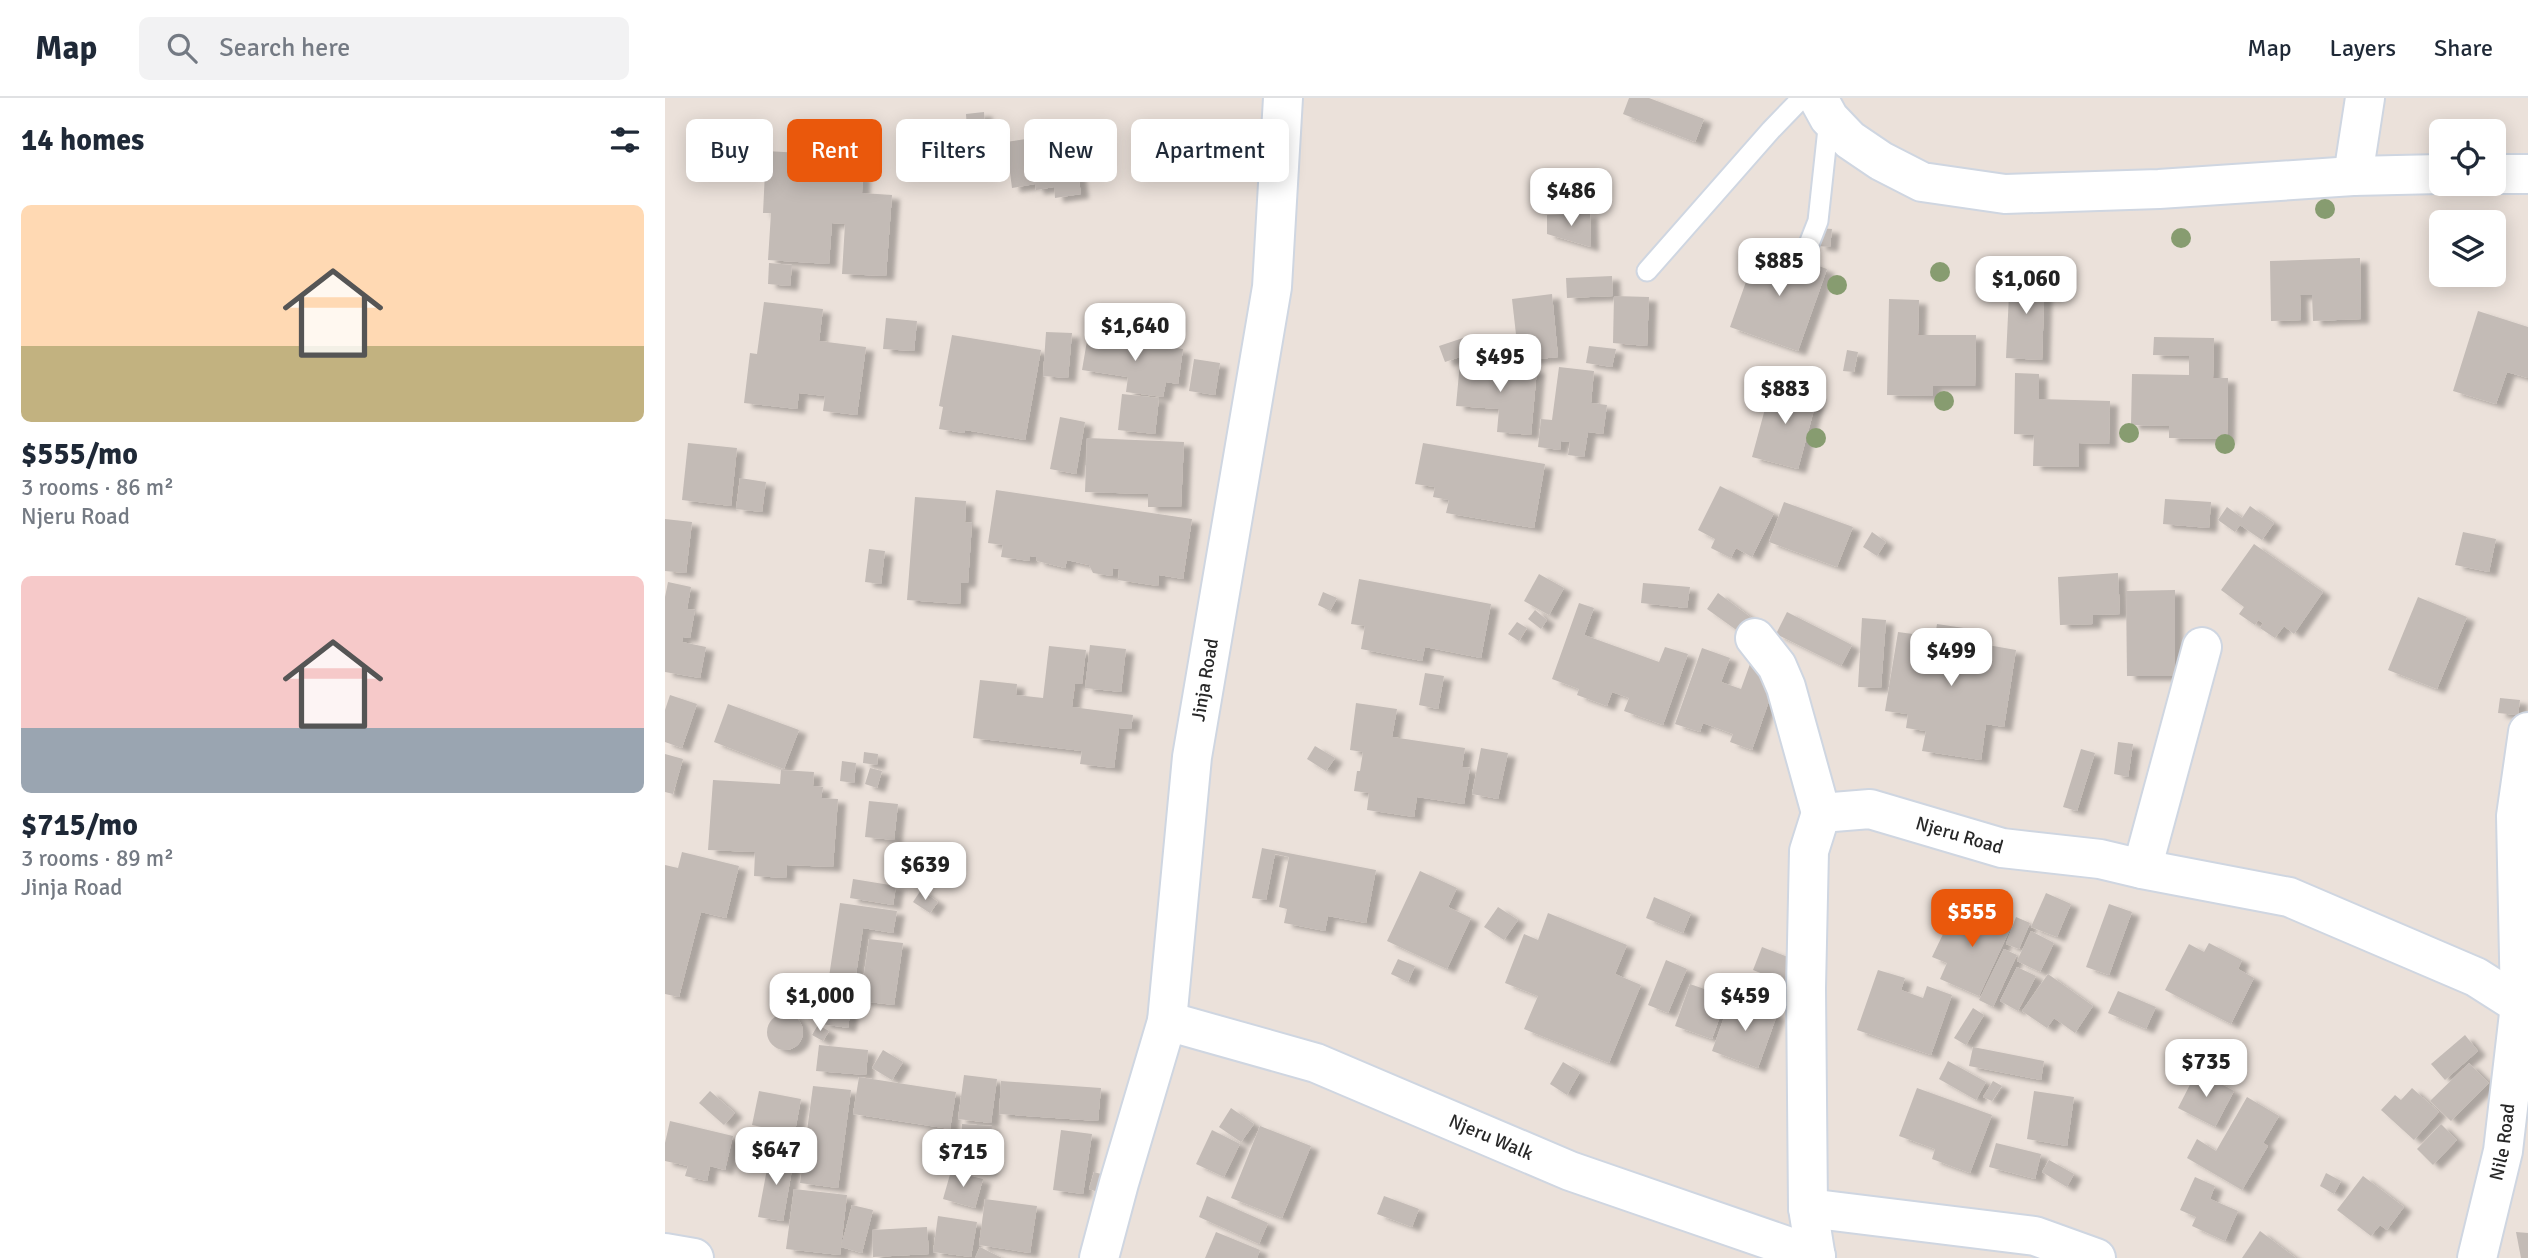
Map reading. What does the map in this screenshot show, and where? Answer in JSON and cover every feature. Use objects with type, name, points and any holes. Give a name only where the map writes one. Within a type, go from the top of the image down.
[{"type":"street","name":"Jinja Road","points":[[1099,1258],[1167,1021],[1192,757],[1272,287],[1283,98]]},
{"type":"street","points":[[2353,176],[2365,98]]},
{"type":"street","points":[[1816,105],[1850,141],[1922,182],[2005,194],[2159,189],[2353,176],[2429,174]]},
{"type":"street","points":[[2506,174],[2528,174]]},
{"type":"street","points":[[1755,638],[1777,666],[1786,687],[1821,813],[1809,851],[1806,988],[1808,1208],[1816,1257]]},
{"type":"street","points":[[2142,869],[2203,647]]},
{"type":"street","name":"Nile Road","points":[[2477,1258],[2503,1151],[2520,1005],[2516,816],[2528,732]]},
{"type":"street","name":"Njeru Road","points":[[1821,813],[1870,809],[2002,848],[2100,859],[2289,897],[2476,977],[2520,1005]]},
{"type":"street","name":"Njeru Walk","points":[[1167,1021],[1316,1063],[1570,1171],[1816,1257]]},
{"type":"street","points":[[1808,1208],[2035,1236],[2096,1258]]},
{"type":"street","points":[[665,1253],[694,1258]]},
{"type":"lane","points":[[1647,271],[1771,130],[1816,105],[1818,221],[1809,244]]},
{"type":"building","points":[[1629,98],[1649,98],[1704,119],[1695,142],[1623,114]]},
{"type":"building","points":[[984,112],[984,119],[966,119],[966,114]]},
{"type":"building","points":[[1024,139],[1024,182],[1079,182],[1081,194],[1055,198],[1054,187],[1036,190],[1035,184],[1012,188],[1010,141]]},
{"type":"building","points":[[773,151],[787,152],[787,182],[862,182],[862,193],[892,195],[886,276],[842,274],[845,224],[832,223],[829,264],[768,260],[771,213],[763,213],[764,182],[773,182]]},
{"type":"building","points":[[1590,213],[1591,247],[1547,234],[1547,215]]},
{"type":"building","points":[[1819,228],[1832,229],[1830,247],[1818,246]]},
{"type":"building","points":[[1759,245],[1827,269],[1798,351],[1730,327]]},
{"type":"building","points":[[2360,258],[2361,319],[2313,321],[2312,295],[2300,295],[2301,320],[2271,321],[2270,261]]},
{"type":"building","points":[[769,263],[792,265],[790,286],[768,284]]},
{"type":"building","points":[[2010,273],[2045,274],[2042,360],[2006,358]]},
{"type":"building","points":[[1612,276],[1613,296],[1567,298],[1566,278]]},
{"type":"building","points":[[1552,294],[1558,357],[1519,361],[1512,299]]},
{"type":"building","points":[[1614,296],[1649,297],[1647,346],[1613,343]]},
{"type":"building","points":[[1889,299],[1919,300],[1918,335],[1976,335],[1975,386],[1933,386],[1933,396],[1887,395]]},
{"type":"building","points":[[764,302],[823,309],[819,341],[866,347],[857,415],[823,411],[825,396],[799,393],[797,409],[744,403],[750,353],[757,354]]},
{"type":"building","points":[[2478,311],[2528,327],[2528,378],[2507,372],[2496,404],[2453,391]]},
{"type":"building","points":[[886,318],[917,321],[914,351],[883,349]]},
{"type":"building","points":[[1046,332],[1072,333],[1068,378],[1043,376]]},
{"type":"building","points":[[952,335],[1041,350],[1025,440],[965,430],[964,433],[939,429],[943,407],[939,406]]},
{"type":"building","points":[[1088,335],[1183,349],[1178,384],[1166,382],[1163,397],[1126,392],[1128,377],[1082,370]]},
{"type":"building","points":[[2154,337],[2214,338],[2213,378],[2228,378],[2227,439],[2169,438],[2169,426],[2131,425],[2132,374],[2189,375],[2189,356],[2153,355]]},
{"type":"building","points":[[1463,338],[1469,354],[1445,362],[1439,346]]},
{"type":"building","points":[[1589,346],[1616,349],[1612,367],[1586,363]]},
{"type":"building","points":[[1847,350],[1858,352],[1854,372],[1843,371]]},
{"type":"building","points":[[1194,359],[1220,363],[1215,395],[1189,391]]},
{"type":"building","points":[[1460,362],[1537,369],[1531,435],[1497,432],[1499,409],[1456,406]]},
{"type":"building","points":[[1559,367],[1594,371],[1591,403],[1607,405],[1603,434],[1588,432],[1584,457],[1568,455],[1570,442],[1561,441],[1560,450],[1538,447],[1541,419],[1552,420]]},
{"type":"building","points":[[2015,373],[2039,374],[2039,399],[2110,401],[2109,444],[2079,443],[2079,467],[2033,466],[2034,435],[2014,434]]},
{"type":"building","points":[[1772,383],[1818,395],[1798,469],[1752,457]]},
{"type":"building","points":[[1122,394],[1159,398],[1155,434],[1118,430]]},
{"type":"building","points":[[1060,417],[1085,422],[1076,474],[1050,469]]},
{"type":"building","points":[[1087,438],[1184,442],[1181,507],[1148,507],[1148,494],[1085,492]]},
{"type":"building","points":[[688,443],[737,448],[731,506],[682,500]]},
{"type":"building","points":[[1423,443],[1545,464],[1534,528],[1446,513],[1449,500],[1433,497],[1435,487],[1415,484]]},
{"type":"building","points":[[740,478],[766,482],[762,512],[736,509]]},
{"type":"building","points":[[1720,486],[1774,513],[1752,557],[1736,548],[1731,558],[1711,548],[1715,539],[1698,530]]},
{"type":"building","points":[[996,490],[1192,519],[1183,579],[1159,575],[1158,586],[1118,580],[1119,569],[1113,568],[1112,576],[1093,573],[1089,565],[1067,560],[1065,568],[1037,561],[1036,557],[1030,556],[1030,561],[1001,557],[1003,545],[988,543]]},
{"type":"building","points":[[915,497],[966,501],[965,522],[972,523],[968,583],[961,583],[960,604],[907,600]]},
{"type":"building","points":[[2165,499],[2211,502],[2209,528],[2163,524]]},
{"type":"building","points":[[1784,502],[1853,527],[1837,567],[1769,542]]},
{"type":"building","points":[[2250,506],[2274,523],[2262,540],[2240,525],[2235,532],[2218,520],[2227,507],[2242,518]]},
{"type":"building","points":[[665,519],[692,522],[686,573],[665,571]]},
{"type":"building","points":[[1872,532],[1886,542],[1877,556],[1863,547]]},
{"type":"building","points":[[2463,532],[2496,539],[2489,572],[2455,565]]},
{"type":"building","points":[[2254,544],[2323,592],[2294,634],[2284,626],[2275,638],[2260,628],[2263,623],[2258,620],[2255,625],[2239,614],[2244,607],[2221,590]]},
{"type":"building","points":[[869,549],[885,551],[881,584],[865,582]]},
{"type":"building","points":[[2118,573],[2120,614],[2093,615],[2093,624],[2060,625],[2058,577]]},
{"type":"building","points":[[1539,574],[1564,588],[1549,615],[1524,601]]},
{"type":"building","points":[[1359,579],[1491,604],[1481,658],[1425,647],[1422,661],[1361,649],[1365,626],[1351,624]]},
{"type":"building","points":[[668,582],[691,587],[687,609],[695,610],[690,638],[683,637],[682,642],[706,647],[700,678],[665,672],[665,597]]},
{"type":"building","points":[[1643,583],[1690,587],[1687,608],[1641,603]]},
{"type":"building","points":[[2175,590],[2175,676],[2127,676],[2126,591]]},
{"type":"building","points":[[1323,592],[1337,598],[1330,611],[1318,605]]},
{"type":"building","points":[[1718,593],[1753,619],[1742,634],[1707,609]]},
{"type":"building","points":[[2418,597],[2467,617],[2437,689],[2388,670]]},
{"type":"building","points":[[1579,603],[1594,608],[1584,635],[1659,662],[1665,647],[1688,654],[1663,725],[1624,711],[1629,698],[1612,692],[1607,706],[1577,695],[1579,689],[1552,679]]},
{"type":"building","points":[[1535,610],[1547,620],[1541,629],[1528,619]]},
{"type":"building","points":[[1787,612],[1852,645],[1841,666],[1776,634]]},
{"type":"building","points":[[1862,618],[1886,620],[1881,688],[1858,687]]},
{"type":"building","points":[[1517,622],[1527,628],[1519,641],[1508,634]]},
{"type":"building","points":[[1937,624],[1984,631],[1982,644],[2016,650],[2004,727],[1986,724],[1981,760],[1922,751],[1926,731],[1906,728],[1908,714],[1885,711],[1898,632],[1935,637]]},
{"type":"building","points":[[1090,645],[1126,649],[1121,692],[1085,688]]},
{"type":"building","points":[[1049,646],[1086,650],[1082,684],[1075,684],[1072,707],[1133,715],[1131,729],[1119,728],[1114,768],[1080,764],[1082,751],[973,738],[980,680],[1017,684],[1016,695],[1043,698]]},
{"type":"building","points":[[1702,648],[1730,658],[1721,682],[1741,689],[1750,664],[1778,675],[1752,750],[1730,742],[1733,734],[1703,723],[1700,732],[1675,724]]},
{"type":"building","points":[[1425,673],[1444,676],[1438,709],[1419,705]]},
{"type":"building","points":[[670,695],[697,704],[682,748],[665,742],[665,710]]},
{"type":"building","points":[[2500,698],[2520,700],[2518,715],[2498,713]]},
{"type":"building","points":[[1356,703],[1397,709],[1392,737],[1465,748],[1462,767],[1470,768],[1464,804],[1417,797],[1414,817],[1367,810],[1369,793],[1354,791],[1363,752],[1350,750]]},
{"type":"building","points":[[728,704],[799,730],[784,769],[714,742]]},
{"type":"building","points":[[2118,742],[2133,744],[2128,777],[2114,774]]},
{"type":"building","points":[[1315,746],[1335,758],[1326,771],[1307,759]]},
{"type":"building","points":[[1481,748],[1508,753],[1498,799],[1472,794]]},
{"type":"building","points":[[2081,749],[2095,753],[2077,811],[2063,807]]},
{"type":"building","points":[[864,752],[878,754],[877,765],[863,763]]},
{"type":"building","points":[[665,754],[683,759],[673,794],[665,792]]},
{"type":"building","points":[[842,761],[856,763],[854,783],[840,781]]},
{"type":"building","points":[[870,768],[882,771],[877,788],[865,784]]},
{"type":"building","points":[[781,770],[814,772],[813,786],[823,787],[821,798],[838,799],[833,867],[787,865],[786,878],[754,876],[755,852],[708,850],[713,780],[780,784]]},
{"type":"building","points":[[869,801],[898,804],[894,840],[865,837]]},
{"type":"building","points":[[1262,848],[1376,870],[1366,923],[1328,916],[1325,931],[1284,923],[1287,909],[1279,907],[1289,857],[1275,854],[1266,900],[1252,898]]},
{"type":"building","points":[[682,852],[739,866],[726,918],[701,912],[679,997],[665,994],[665,865],[678,868]]},
{"type":"building","points":[[1420,871],[1457,888],[1448,907],[1471,918],[1447,969],[1387,941]]},
{"type":"building","points":[[853,879],[896,886],[893,905],[850,898]]},
{"type":"building","points":[[921,890],[938,902],[930,913],[913,902]]},
{"type":"building","points":[[2046,893],[2071,904],[2057,937],[2031,927]]},
{"type":"building","points":[[1654,897],[1691,913],[1683,933],[1646,918]]},
{"type":"building","points":[[840,903],[897,911],[893,933],[863,928],[848,1028],[822,1024]]},
{"type":"building","points":[[1966,904],[2012,925],[1979,996],[1940,979],[1947,963],[1932,957],[1944,932],[1952,935]]},
{"type":"building","points":[[2109,904],[2132,912],[2109,975],[2086,967]]},
{"type":"building","points":[[1498,907],[1518,920],[1504,940],[1484,927]]},
{"type":"building","points":[[1548,913],[1627,945],[1615,974],[1641,985],[1609,1063],[1524,1029],[1538,996],[1505,983],[1524,934],[1538,940]]},
{"type":"building","points":[[2016,917],[2030,923],[2019,949],[2006,944]]},
{"type":"building","points":[[2031,931],[2054,943],[2040,972],[2017,961]]},
{"type":"building","points":[[869,939],[903,943],[894,1005],[860,1001]]},
{"type":"building","points":[[2209,943],[2242,960],[2238,969],[2254,978],[2231,1024],[2165,990],[2189,944],[2204,952]]},
{"type":"building","points":[[1762,947],[1801,962],[1791,985],[1753,970]]},
{"type":"building","points":[[2004,949],[2017,955],[1993,1007],[1979,1000]]},
{"type":"building","points":[[1398,959],[1415,966],[1408,982],[1391,974]]},
{"type":"building","points":[[1666,960],[1687,969],[1668,1013],[1648,1005]]},
{"type":"building","points":[[2017,967],[2036,976],[2018,1011],[2000,1001]]},
{"type":"building","points":[[1878,970],[1905,978],[1901,990],[1923,998],[1927,986],[1952,995],[1931,1055],[1857,1030]]},
{"type":"building","points":[[2048,974],[2093,1006],[2075,1033],[2054,1018],[2047,1028],[2022,1011]]},
{"type":"building","points":[[1690,984],[1727,997],[1712,1039],[1675,1026]]},
{"type":"building","points":[[2118,991],[2156,1007],[2146,1029],[2108,1013]]},
{"type":"building","points":[[1731,998],[1777,1015],[1758,1068],[1712,1051]]},
{"type":"building","points":[[1973,1008],[1984,1015],[1966,1045],[1954,1038]]},
{"type":"building","points":[[785,1014],[798,1019],[803,1032],[798,1045],[785,1050],[772,1045],[767,1032],[772,1019]]},
{"type":"building","points":[[818,1025],[829,1031],[823,1041],[812,1035]]},
{"type":"building","points":[[2465,1035],[2478,1051],[2445,1080],[2431,1064]]},
{"type":"building","points":[[819,1045],[868,1050],[866,1075],[816,1071]]},
{"type":"building","points":[[1973,1047],[2044,1061],[2041,1080],[1969,1066]]},
{"type":"building","points":[[883,1050],[903,1062],[892,1080],[872,1068]]},
{"type":"building","points":[[1948,1061],[1986,1082],[1976,1100],[1939,1079]]},
{"type":"building","points":[[1563,1062],[1580,1072],[1567,1095],[1550,1084]]},
{"type":"building","points":[[2469,1063],[2489,1083],[2451,1121],[2430,1101]]},
{"type":"building","points":[[2197,1071],[2234,1091],[2215,1127],[2178,1108]]},
{"type":"building","points":[[964,1075],[997,1079],[991,1123],[958,1119]]},
{"type":"building","points":[[859,1077],[956,1092],[950,1129],[853,1114]]},
{"type":"building","points":[[1001,1081],[1101,1088],[1098,1121],[999,1114]]},
{"type":"building","points":[[1993,1081],[2002,1086],[1992,1101],[1983,1097]]},
{"type":"building","points":[[813,1086],[851,1090],[838,1188],[800,1183]]},
{"type":"building","points":[[1917,1088],[1992,1115],[1970,1173],[1932,1159],[1935,1149],[1899,1136]]},
{"type":"building","points":[[2412,1088],[2439,1112],[2414,1140],[2381,1110],[2395,1095],[2401,1100]]},
{"type":"building","points":[[710,1091],[735,1113],[724,1125],[699,1103]]},
{"type":"building","points":[[759,1091],[801,1099],[791,1153],[762,1147],[766,1128],[752,1125]]},
{"type":"building","points":[[2034,1091],[2074,1097],[2067,1146],[2027,1139]]},
{"type":"building","points":[[2247,1097],[2279,1116],[2263,1143],[2268,1146],[2242,1190],[2187,1158],[2197,1139],[2216,1151]]},
{"type":"building","points":[[1231,1108],[1254,1124],[1241,1142],[1219,1127]]},
{"type":"building","points":[[670,1121],[733,1136],[725,1170],[710,1166],[707,1181],[685,1176],[688,1166],[665,1161],[665,1143]]},
{"type":"building","points":[[962,1124],[992,1126],[989,1171],[959,1169]]},
{"type":"building","points":[[2441,1124],[2457,1140],[2433,1165],[2417,1149]]},
{"type":"building","points":[[1260,1126],[1311,1146],[1282,1218],[1231,1198]]},
{"type":"building","points":[[1061,1130],[1092,1134],[1083,1194],[1053,1190]]},
{"type":"building","points":[[1212,1130],[1240,1144],[1224,1177],[1196,1164]]},
{"type":"building","points":[[1996,1143],[2041,1154],[2035,1179],[1989,1167]]},
{"type":"building","points":[[770,1153],[794,1158],[783,1221],[758,1217]]},
{"type":"building","points":[[2049,1160],[2074,1174],[2067,1187],[2042,1172]]},
{"type":"building","points":[[951,1171],[983,1179],[975,1208],[943,1199]]},
{"type":"building","points":[[1094,1172],[1118,1179],[1113,1197],[1089,1189]]},
{"type":"building","points":[[2326,1173],[2341,1181],[2334,1194],[2320,1186]]},
{"type":"building","points":[[2363,1176],[2404,1207],[2387,1230],[2380,1225],[2371,1236],[2337,1210]]},
{"type":"building","points":[[2195,1177],[2215,1186],[2210,1199],[2238,1211],[2225,1241],[2192,1226],[2196,1217],[2180,1210]]},
{"type":"building","points":[[794,1189],[847,1195],[840,1255],[786,1249]]},
{"type":"building","points":[[1207,1196],[1268,1223],[1259,1244],[1199,1217]]},
{"type":"building","points":[[1384,1196],[1419,1209],[1412,1227],[1377,1214]]},
{"type":"building","points":[[985,1199],[1037,1206],[1030,1253],[979,1245]]},
{"type":"building","points":[[852,1205],[873,1210],[862,1253],[841,1247]]},
{"type":"building","points":[[938,1216],[977,1222],[971,1257],[933,1252]]},
{"type":"building","points":[[927,1227],[929,1254],[873,1257],[872,1230]]},
{"type":"building","points":[[2260,1231],[2296,1258],[2242,1258]]},
{"type":"building","points":[[1216,1232],[1260,1250],[1257,1258],[1205,1258]]},
{"type":"building","points":[[2516,1232],[2528,1233],[2528,1258],[2521,1258]]},
{"type":"building","points":[[980,1247],[1002,1258],[975,1258]]}]
